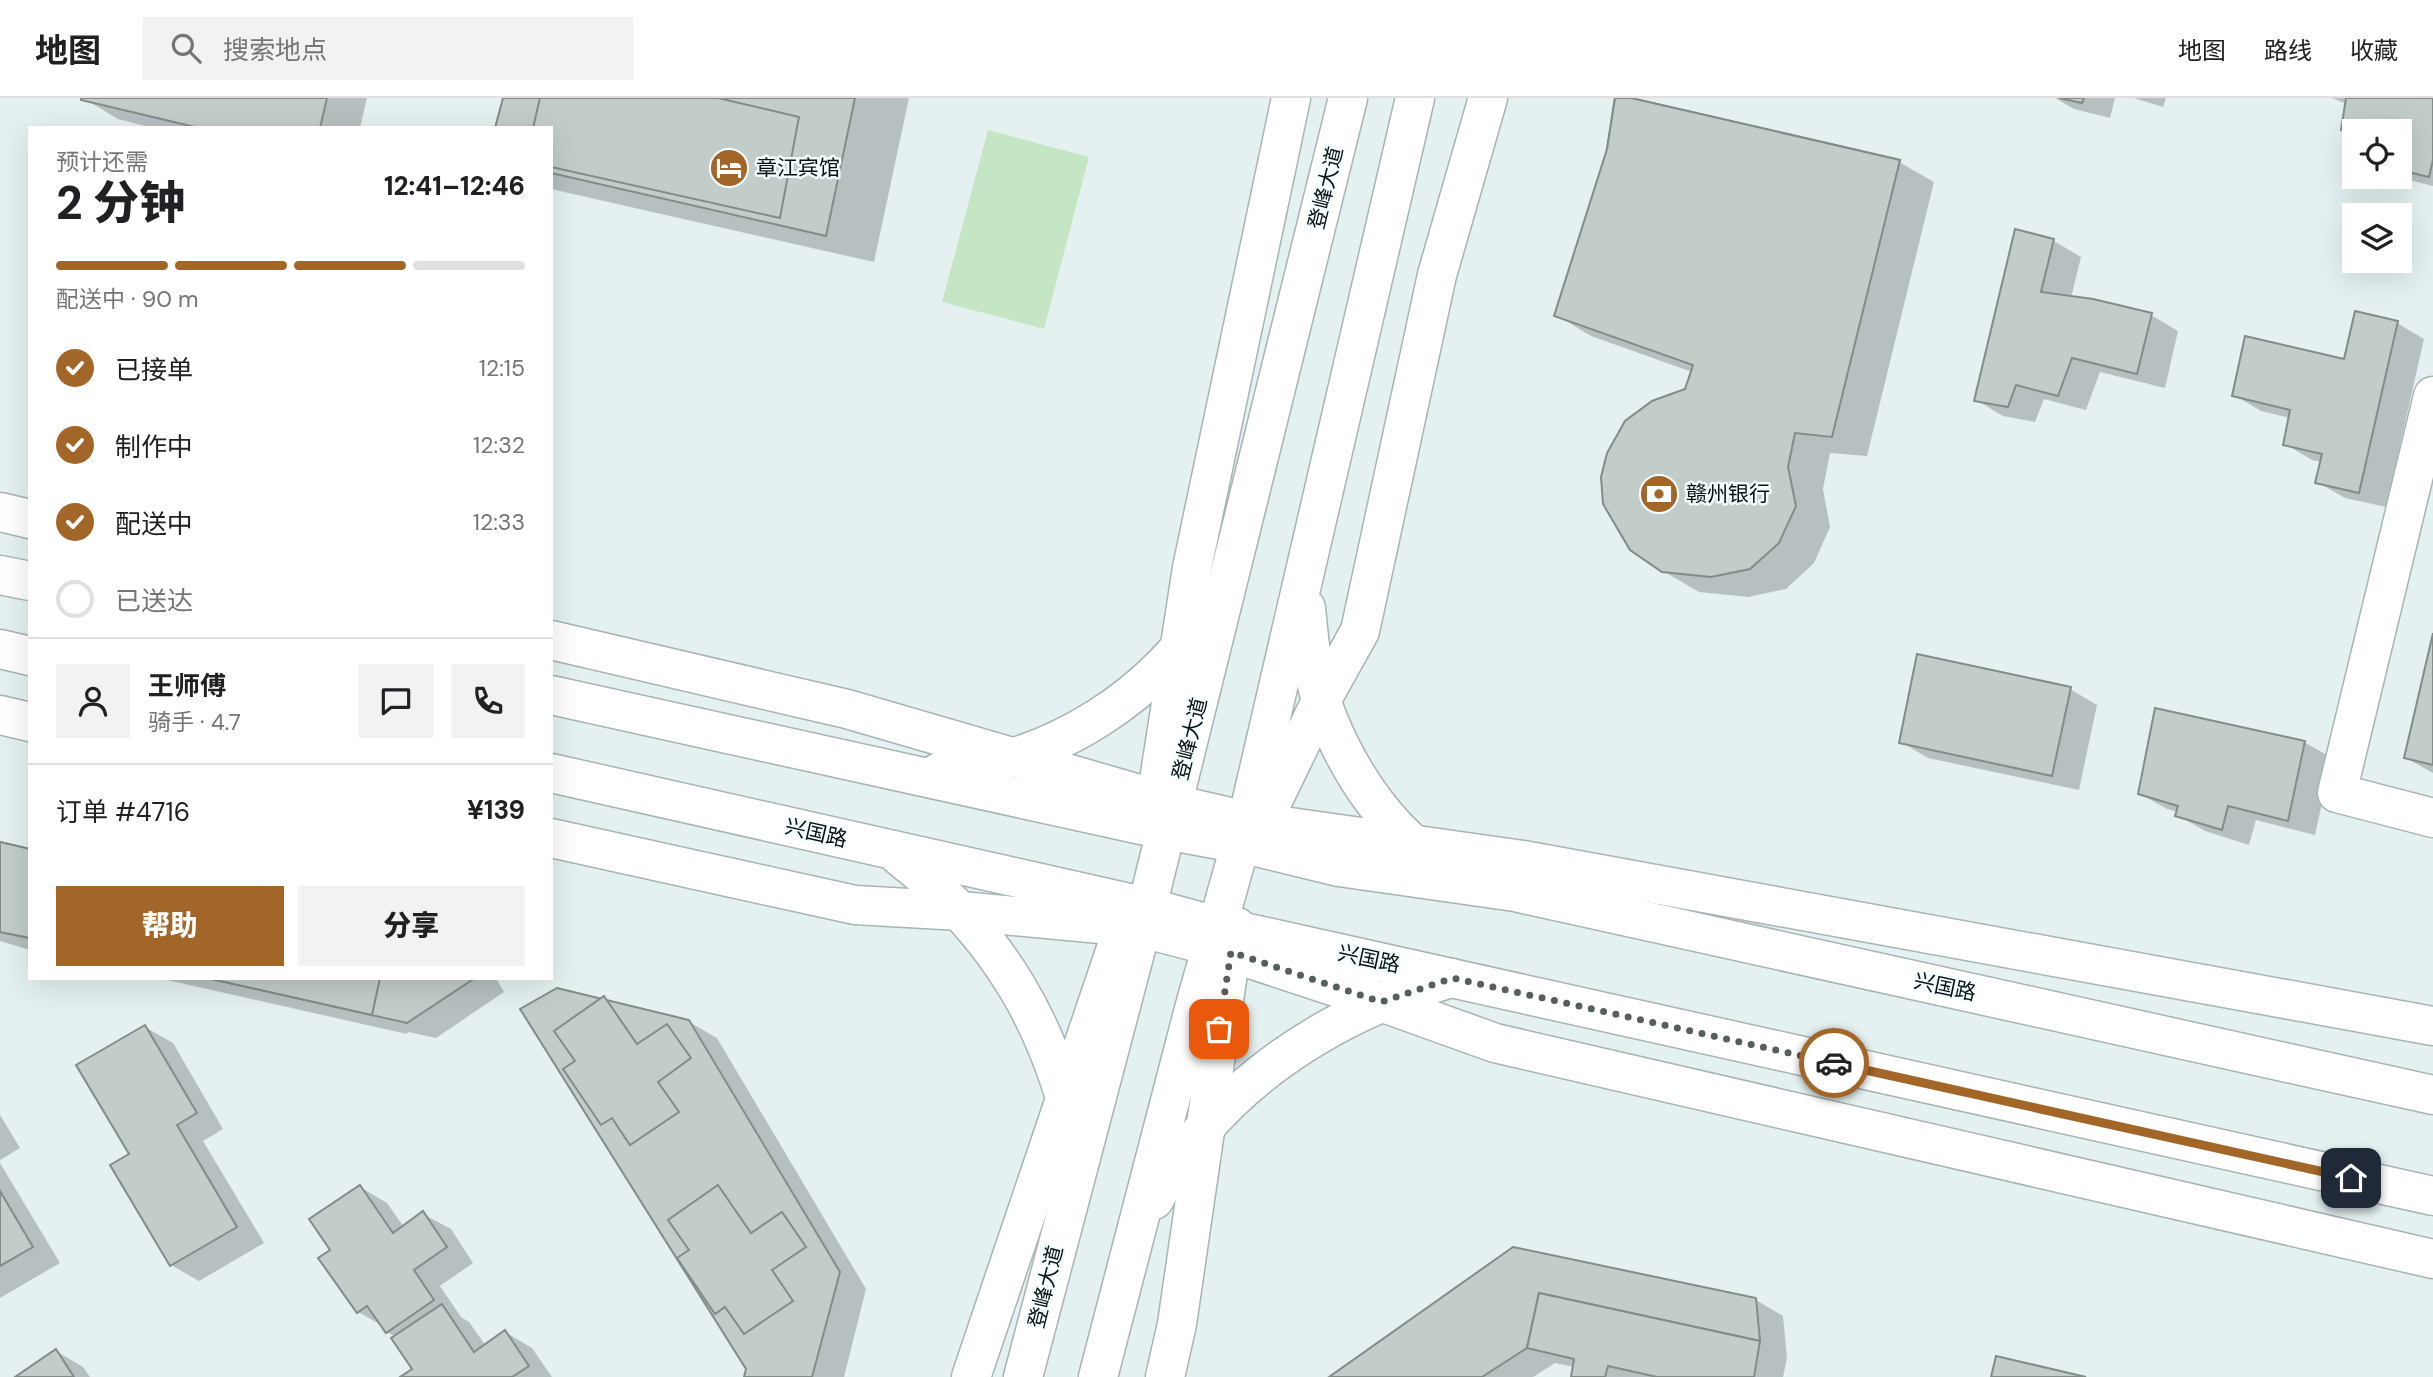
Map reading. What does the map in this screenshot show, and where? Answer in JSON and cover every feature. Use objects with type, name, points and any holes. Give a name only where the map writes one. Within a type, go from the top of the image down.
[{"type":"main road","points":[[971,1377],[1066,1098],[1136,916],[1161,815],[1192,568],[1292,98]]},
{"type":"main road","name":"登峰大道","points":[[1161,815],[1233,567],[1348,98]]},
{"type":"main road","points":[[1098,1377],[1135,1236],[1224,938],[1252,833],[1308,558],[1415,98]]},
{"type":"main road","points":[[1252,833],[1360,631],[1437,275],[1488,98]]},
{"type":"main road","points":[[2433,396],[2337,793],[2433,818]]},
{"type":"main road","points":[[0,512],[28,519]]},
{"type":"main road","points":[[1308,558],[1306,603],[1310,647],[1322,699],[1335,734],[1355,774],[1381,810],[1416,846],[1450,871],[1515,891]]},
{"type":"main road","points":[[913,774],[956,770],[1038,750],[1077,732],[1113,709],[1143,686],[1195,631],[1216,600],[1233,567]]},
{"type":"main road","points":[[0,575],[28,581]]},
{"type":"main road","points":[[553,640],[847,709],[1012,758],[1161,815]]},
{"type":"main road","points":[[0,649],[28,656]]},
{"type":"main road","name":"兴国路","points":[[553,695],[913,774],[1161,815],[1252,833],[1339,867],[1515,891],[2433,1095]]},
{"type":"main road","points":[[0,715],[28,722]]},
{"type":"main road","name":"兴国路","points":[[553,773],[892,850],[1224,938],[1453,978],[2433,1196]]},
{"type":"main road","points":[[1252,833],[1416,846],[1523,860],[2433,1026]]},
{"type":"main road","points":[[553,838],[855,905],[1136,916]]},
{"type":"main road","points":[[892,850],[927,877],[961,911],[988,942],[1019,988],[1037,1020],[1055,1063],[1080,1156]]},
{"type":"main road","name":"登峰大道","points":[[1023,1377],[1080,1156],[1136,916]]},
{"type":"main road","points":[[1224,938],[1381,1002],[1495,1043],[2433,1259]]},
{"type":"main road","points":[[1164,1377],[1177,1324],[1203,1132],[1224,938]]},
{"type":"main road","points":[[1135,1236],[1159,1192],[1188,1150],[1221,1111],[1258,1076],[1293,1049],[1330,1026],[1381,1002],[1453,978]]},
{"type":"green space","points":[[988,130],[1089,157],[1044,329],[942,302]]},
{"type":"building","points":[[327,98],[320,126],[191,126],[81,100]]},
{"type":"building","points":[[503,98],[855,98],[826,236],[553,173],[553,126],[496,126]]},
{"type":"building","points":[[540,98],[718,98],[799,117],[780,218],[553,167],[553,126],[533,126]]},
{"type":"building","points":[[1615,98],[1631,98],[1900,160],[1882,222],[1849,216],[1846,230],[1784,244],[1713,232],[1653,200],[1633,173],[1631,161],[1607,149]]},
{"type":"building","points":[[1615,98],[1631,98],[1900,160],[1832,437],[1795,433],[1788,467],[1796,506],[1779,543],[1750,569],[1711,577],[1662,572],[1630,550],[1603,504],[1601,477],[1607,453],[1625,421],[1652,401],[1685,389],[1693,365],[1554,316],[1607,149]]},
{"type":"building","points":[[2059,98],[2084,98],[2082,103]]},
{"type":"building","points":[[2346,98],[2433,98],[2433,160],[2429,177],[2412,173],[2412,119],[2343,119]]},
{"type":"building","points":[[2015,229],[2054,239],[2041,292],[2093,299],[2152,313],[2137,374],[2072,358],[2058,396],[2016,385],[2008,407],[1974,401]]},
{"type":"building","points":[[2355,311],[2398,321],[2359,493],[2315,483],[2322,454],[2283,445],[2290,410],[2232,396],[2245,336],[2344,359]]},
{"type":"building","points":[[2433,633],[2433,765],[2404,758]]},
{"type":"building","points":[[1917,654],[2071,687],[2052,776],[1899,743]]},
{"type":"building","points":[[2155,708],[2305,741],[2288,821],[2228,806],[2222,830],[2175,816],[2178,806],[2138,794]]},
{"type":"building","points":[[0,842],[28,849],[28,938],[0,932]]},
{"type":"building","points":[[0,842],[28,849],[28,938],[0,932]]},
{"type":"building","points":[[216,980],[472,980],[407,1023]]},
{"type":"building","points":[[216,980],[380,980],[372,1015]]},
{"type":"building","points":[[557,988],[689,1020],[840,1272],[812,1377],[744,1377],[746,1369],[520,1009]]},
{"type":"building","points":[[604,996],[637,1044],[667,1024],[691,1058],[658,1082],[679,1112],[630,1145],[612,1118],[601,1125],[563,1069],[575,1061],[554,1031]]},
{"type":"building","points":[[145,1025],[197,1113],[177,1125],[237,1227],[170,1266],[110,1165],[129,1154],[76,1065]]},
{"type":"building","points":[[360,1185],[393,1233],[423,1211],[447,1247],[414,1270],[434,1300],[386,1333],[367,1306],[357,1313],[318,1258],[330,1250],[309,1219]]},
{"type":"building","points":[[718,1185],[751,1233],[782,1212],[806,1247],[772,1270],[793,1301],[744,1334],[725,1307],[715,1314],[677,1258],[689,1250],[668,1220]]},
{"type":"building","points":[[0,1191],[33,1247],[0,1266]]},
{"type":"building","points":[[1513,1247],[1756,1298],[1760,1341],[1539,1293],[1527,1348],[1482,1377],[1329,1377]]},
{"type":"building","points":[[1539,1293],[1760,1341],[1754,1377],[1657,1377],[1608,1366],[1605,1377],[1571,1377],[1574,1359],[1527,1348]]},
{"type":"building","points":[[442,1304],[474,1352],[505,1330],[529,1366],[512,1377],[400,1377],[412,1369],[391,1338]]},
{"type":"building","points":[[56,1349],[74,1377],[15,1377]]},
{"type":"building","points":[[1996,1356],[2086,1377],[1991,1377]]},
{"type":"way so far","points":[[1219,1029],[1231,952],[1381,1002],[1453,978],[1834,1063]]},
{"type":"place","name":"章江宾馆","points":[[729,168]]},
{"type":"place","name":"赣州银行","points":[[1659,494]]},
{"type":"route","points":[[1834,1063],[2351,1178]]}]
